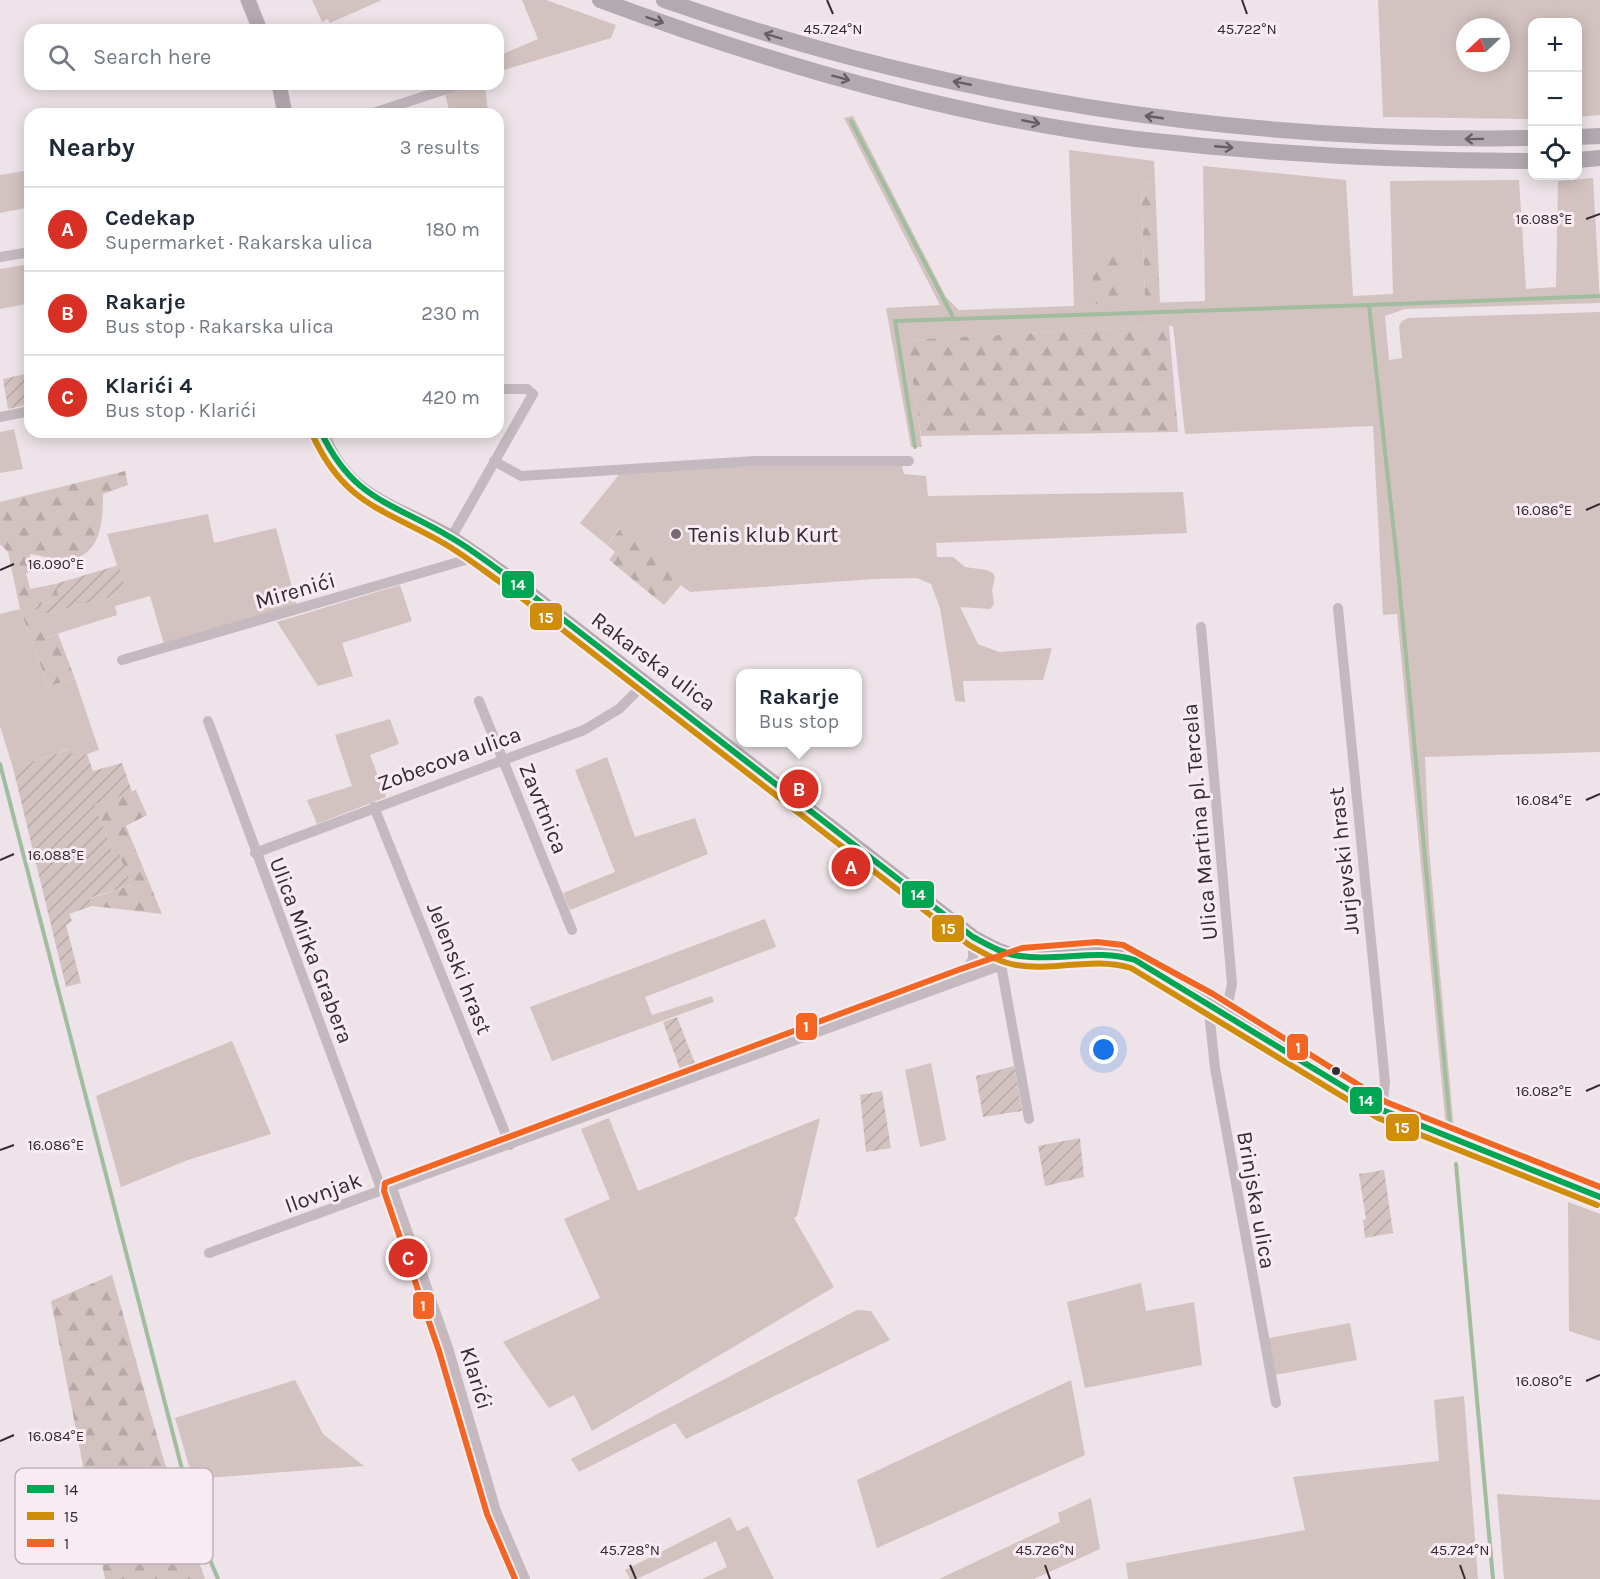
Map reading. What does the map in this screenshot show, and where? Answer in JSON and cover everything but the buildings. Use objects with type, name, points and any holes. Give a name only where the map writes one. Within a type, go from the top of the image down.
[{"type":"main road","points":[[248,0],[258,24]]},
{"type":"main road","points":[[600,0],[716,41],[813,71],[904,95],[1039,123],[1135,138],[1325,156],[1528,161]]},
{"type":"main road","points":[[664,0],[825,51],[947,81],[1075,105],[1177,120],[1315,134],[1441,140],[1528,138]]},
{"type":"main road","points":[[280,90],[284,108]]},
{"type":"main road","points":[[1582,137],[1600,136]]},
{"type":"main road","points":[[1582,160],[1600,158]]},
{"type":"main road","name":"Rakarska ulica","points":[[324,438],[332,458],[358,488],[451,538],[479,556],[973,937],[1000,952],[1024,957],[1097,951],[1120,954],[1209,1002],[1382,1110],[1600,1197]]},
{"type":"street","points":[[388,108],[444,90]]},
{"type":"street","points":[[0,257],[24,253]]},
{"type":"street","points":[[451,538],[532,394],[527,389],[504,389]]},
{"type":"street","points":[[0,417],[24,412]]},
{"type":"street","points":[[494,462],[521,476],[755,461],[909,461]]},
{"type":"street","name":"Mirenići","points":[[122,660],[479,556]]},
{"type":"street","name":"Jurjevski hrast","points":[[1338,608],[1385,1082],[1382,1110]]},
{"type":"street","name":"Ulica Martina pl. Tercela","points":[[1201,627],[1232,984],[1228,1003],[1222,1012]]},
{"type":"street","name":"Zobecova ulica","points":[[255,853],[595,725],[619,709],[645,683]]},
{"type":"street","name":"Zavrtnica","points":[[478,701],[572,930]]},
{"type":"street","name":"Ulica Mirka Grabera","points":[[208,721],[255,853],[387,1190]]},
{"type":"street","name":"Jelenski hrast","points":[[374,807],[510,1145]]},
{"type":"street","points":[[961,978],[973,958],[973,937]]},
{"type":"street","name":"Ilovnjak","points":[[209,1253],[1024,957]]},
{"type":"street","points":[[1001,965],[1029,1119]]},
{"type":"street","name":"Brinjska ulica","points":[[1209,1002],[1215,1068],[1276,1403]]},
{"type":"street","name":"Klarići","points":[[387,1190],[448,1348],[496,1511],[525,1579]]},
{"type":"green space","points":[[312,0],[382,0],[330,23],[328,19],[322,22]]},
{"type":"green space","points":[[522,0],[546,0],[616,25],[611,38],[504,70],[504,53],[538,39]]},
{"type":"green space","points":[[1378,0],[1600,0],[1600,115],[1582,117],[1582,18],[1528,18],[1528,119],[1383,117]]},
{"type":"green space","points":[[457,90],[486,90],[487,108],[448,108],[445,94]]},
{"type":"green space","points":[[853,116],[946,297],[959,310],[1074,306],[1069,150],[1154,161],[1155,181],[1141,183],[1145,303],[1205,301],[1203,166],[1346,180],[1353,296],[1393,294],[1390,181],[1519,180],[1526,289],[1556,287],[1558,181],[1593,178],[1600,303],[1405,309],[1385,316],[1389,360],[1402,358],[1399,326],[1408,318],[1600,312],[1600,752],[1425,757],[1429,848],[1454,1130],[1446,1128],[1397,614],[1383,615],[1373,426],[1185,434],[1173,326],[908,340],[922,447],[911,447],[886,308],[940,305],[844,118]]},
{"type":"green space","points":[[24,171],[24,208],[0,213],[0,175]]},
{"type":"green space","points":[[1155,181],[1160,303],[1145,303],[1141,183]]},
{"type":"green space","points":[[1112,252],[1122,269],[1124,304],[1094,304],[1093,276],[1101,268],[1101,255]]},
{"type":"green space","points":[[24,265],[24,304],[0,309],[0,269]]},
{"type":"green space","points":[[1169,326],[1178,432],[921,436],[907,340]]},
{"type":"green space","points":[[24,374],[24,405],[8,409],[3,379]]},
{"type":"green space","points":[[14,429],[23,469],[0,473],[0,432]]},
{"type":"green space","points":[[757,466],[902,466],[904,474],[926,476],[928,496],[1183,492],[1187,533],[936,543],[937,557],[953,557],[965,567],[993,573],[995,578],[992,590],[994,604],[990,609],[960,607],[978,644],[999,652],[1052,648],[1043,680],[963,681],[965,702],[955,701],[940,608],[931,584],[917,578],[874,579],[690,592],[692,589],[619,529],[607,545],[580,523],[622,471]]},
{"type":"green space","points":[[125,471],[128,485],[103,494],[100,530],[91,549],[72,559],[55,559],[30,554],[32,572],[26,573],[30,589],[55,584],[60,600],[35,606],[44,638],[58,634],[75,679],[48,686],[20,609],[8,552],[0,544],[0,502]]},
{"type":"green space","points":[[208,514],[214,543],[276,528],[297,606],[164,644],[150,596],[115,606],[117,615],[44,638],[37,616],[126,593],[107,534]]},
{"type":"green space","points":[[620,529],[692,589],[690,592],[681,585],[664,605],[609,560],[615,552],[607,545]]},
{"type":"green space","points":[[119,565],[126,593],[37,616],[35,606],[59,600],[55,584]]},
{"type":"green space","points":[[400,585],[412,621],[342,643],[353,676],[318,686],[277,622]]},
{"type":"green space","points":[[20,609],[48,686],[75,679],[99,750],[73,759],[69,749],[13,768],[0,726],[0,614]]},
{"type":"green space","points":[[390,719],[399,744],[370,755],[386,797],[317,824],[307,800],[352,786],[335,735]]},
{"type":"green space","points":[[70,749],[73,759],[87,754],[93,771],[122,763],[132,792],[95,804],[113,854],[119,853],[131,885],[90,898],[92,906],[69,914],[72,921],[66,925],[81,983],[66,987],[13,768]]},
{"type":"green space","points":[[607,757],[635,837],[695,818],[708,854],[570,910],[563,893],[615,872],[575,770]]},
{"type":"green space","points":[[136,790],[147,815],[126,826],[162,914],[92,906],[89,899],[131,885],[113,854],[95,804]]},
{"type":"green space","points":[[765,919],[776,947],[645,997],[652,1015],[712,996],[714,1002],[552,1061],[530,1007]]},
{"type":"green space","points":[[677,1017],[696,1066],[681,1072],[663,1022]]},
{"type":"green space","points":[[232,1041],[271,1134],[188,1160],[121,1187],[96,1096]]},
{"type":"green space","points":[[931,1063],[946,1140],[920,1147],[905,1070]]},
{"type":"green space","points":[[1014,1066],[1022,1111],[983,1117],[976,1076]]},
{"type":"green space","points":[[882,1091],[891,1148],[866,1152],[860,1095]]},
{"type":"green space","points":[[609,1118],[638,1191],[820,1118],[797,1216],[794,1218],[834,1287],[592,1431],[574,1395],[549,1408],[503,1342],[600,1298],[564,1219],[610,1199],[581,1129]]},
{"type":"green space","points":[[1080,1138],[1084,1177],[1045,1186],[1038,1146]]},
{"type":"green space","points":[[1384,1170],[1393,1233],[1365,1238],[1363,1220],[1366,1219],[1359,1174]]},
{"type":"green space","points":[[1568,1202],[1600,1214],[1600,1341],[1569,1331]]},
{"type":"green space","points":[[112,1275],[166,1468],[83,1468],[51,1301]]},
{"type":"green space","points":[[1141,1283],[1146,1311],[1194,1302],[1202,1365],[1085,1388],[1067,1302]]},
{"type":"green space","points":[[857,1310],[871,1311],[890,1340],[686,1439],[675,1423],[579,1472],[571,1459]]},
{"type":"green space","points":[[1350,1323],[1357,1360],[1275,1375],[1268,1338]]},
{"type":"green space","points":[[295,1380],[323,1434],[364,1466],[213,1477],[213,1468],[190,1468],[175,1418]]},
{"type":"green space","points":[[1071,1380],[1085,1455],[877,1548],[857,1480]]},
{"type":"green space","points":[[1464,1396],[1478,1579],[1128,1579],[1126,1563],[1305,1530],[1293,1477],[1439,1461],[1434,1400]]},
{"type":"green space","points":[[1497,1494],[1600,1500],[1600,1579],[1504,1579]]},
{"type":"green space","points":[[1091,1498],[1100,1549],[1034,1579],[939,1579],[1060,1522],[1058,1513]]},
{"type":"green space","points":[[730,1517],[737,1531],[748,1526],[774,1579],[702,1579],[727,1567],[716,1541],[637,1579],[630,1579],[625,1570]]},
{"type":"green space","points":[[102,1564],[200,1564],[205,1579],[105,1579]]},
{"type":"waterway","points":[[851,121],[954,319]]},
{"type":"waterway","points":[[1369,305],[1600,296]]},
{"type":"waterway","points":[[915,447],[895,321],[1369,305],[1397,560],[1450,1124]]},
{"type":"waterway","points":[[0,764],[182,1468]]},
{"type":"waterway","points":[[1456,1164],[1493,1579]]},
{"type":"waterway","points":[[212,1564],[218,1579]]},
{"type":"transit line","name":"15","points":[[314,438],[325,459],[339,477],[368,503],[453,549],[510,589],[969,945],[997,959],[1016,965],[1045,967],[1102,963],[1131,968],[1378,1118],[1597,1205]]},
{"type":"transit line","name":"14","points":[[324,438],[333,455],[360,486],[375,497],[459,542],[515,582],[973,937],[1002,951],[1020,956],[1106,955],[1135,960],[1382,1110],[1600,1197]]},
{"type":"transit line","name":"1","points":[[515,1579],[487,1514],[439,1351],[384,1191],[385,1183],[958,970],[1022,948],[1097,942],[1123,945],[1213,994],[1386,1102],[1600,1187]]},
{"type":"place","name":"Tenis klub Kurt","points":[[676,534]]},
{"type":"place","name":"Rakarje","points":[[799,789]]},
{"type":"place","name":"Cedekap","points":[[851,867]]},
{"type":"place","name":"Klarići 4","points":[[408,1258]]}]
